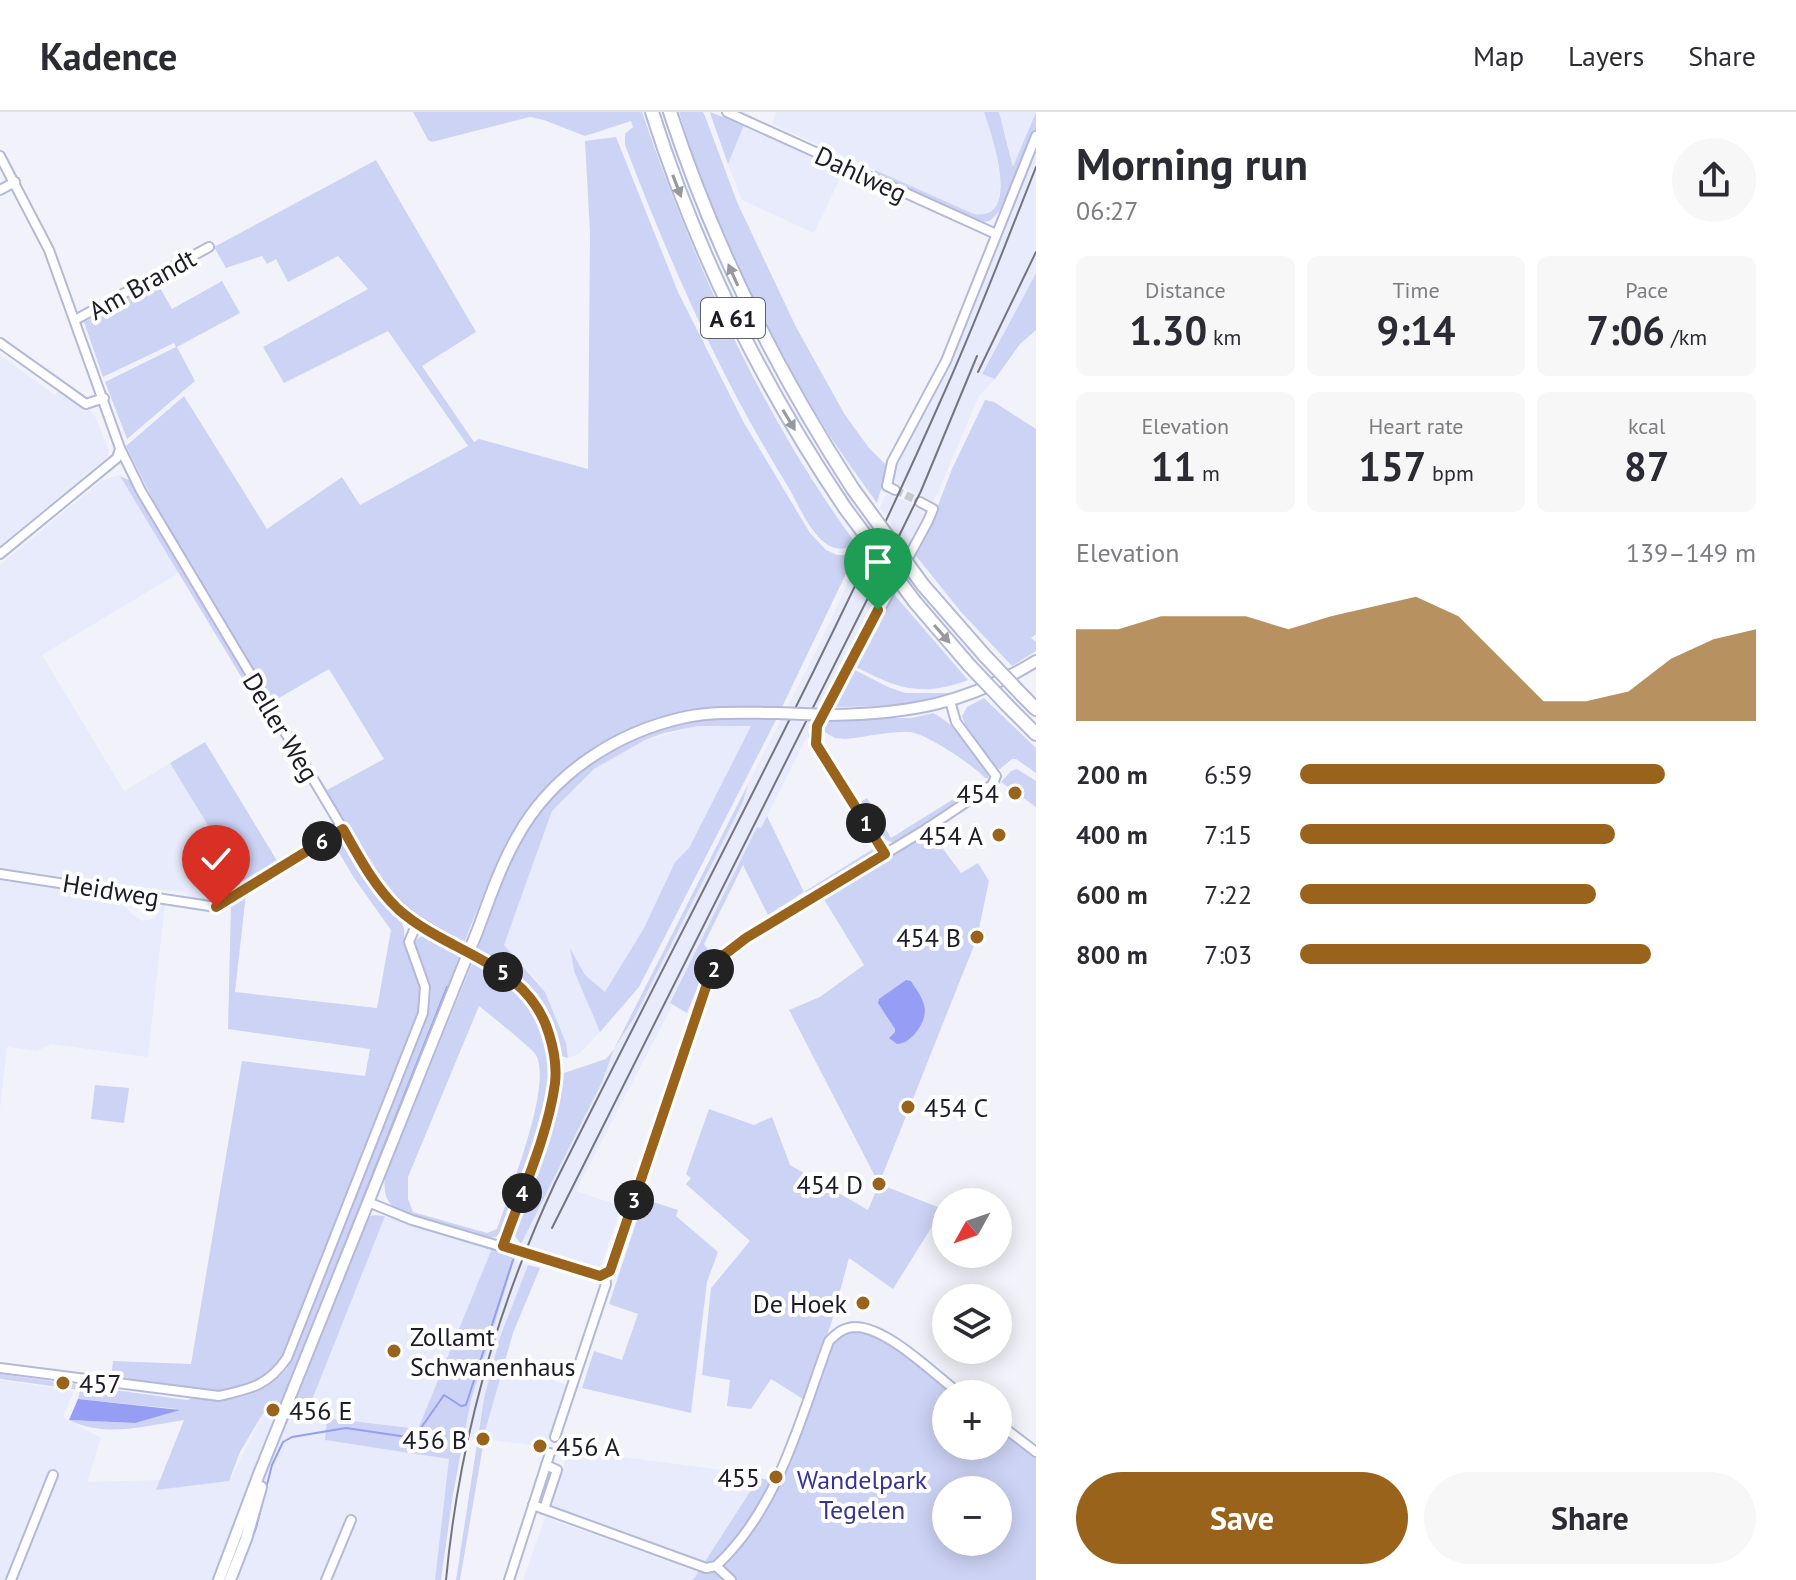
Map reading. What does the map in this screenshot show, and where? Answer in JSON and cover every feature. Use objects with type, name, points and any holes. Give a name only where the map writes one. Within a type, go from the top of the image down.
[{"type":"highway","name":"A 61","points":[[652,112],[691,223],[737,325],[780,405],[845,508],[915,602],[969,665],[1036,734]]},
{"type":"highway","name":"A 61","points":[[670,112],[708,218],[752,316],[795,398],[853,489],[923,585],[1036,709]]},
{"type":"main road","points":[[219,1580],[477,932],[517,836],[543,800],[579,765],[630,734],[687,717],[725,713],[879,714],[916,710],[974,693],[1036,661]]},
{"type":"main road","points":[[230,1580],[246,1539],[268,1453]]},
{"type":"street","name":"Dahlweg","points":[[727,112],[996,234]]},
{"type":"street","points":[[895,490],[887,486],[888,472],[946,361],[1036,136]]},
{"type":"street","name":"Deller Weg","points":[[0,156],[49,250],[120,448],[162,528],[383,893],[417,923],[480,957],[516,982],[540,1012],[553,1046],[556,1064],[552,1100],[503,1246]]},
{"type":"street","points":[[0,190],[15,182]]},
{"type":"street","name":"Am Brandt","points":[[75,320],[209,247]]},
{"type":"street","points":[[0,343],[86,404],[104,398]]},
{"type":"street","points":[[0,554],[117,458],[120,448]]},
{"type":"street","points":[[885,854],[816,744],[814,736],[836,689],[924,529],[933,509],[920,502]]},
{"type":"street","points":[[368,1202],[412,1220],[600,1276],[610,1271],[709,978],[720,958],[746,938],[992,785],[996,776],[956,722],[950,701]]},
{"type":"street","name":"Heidweg","points":[[0,874],[216,907],[343,829]]},
{"type":"street","points":[[0,1368],[219,1396],[250,1389],[271,1379],[287,1358],[423,1013],[425,987],[409,942],[417,923]]},
{"type":"street","points":[[555,1437],[606,1284],[605,1275]]},
{"type":"street","points":[[533,1505],[706,1568],[716,1566],[768,1500],[783,1468],[829,1341],[837,1333],[857,1327],[886,1337],[942,1380]]},
{"type":"street","points":[[1012,1434],[1036,1452]]},
{"type":"street","points":[[509,1580],[550,1453]]},
{"type":"street","points":[[544,1509],[557,1470],[546,1465]]},
{"type":"street","points":[[11,1580],[53,1475]]},
{"type":"street","points":[[326,1580],[351,1520]]},
{"type":"street","points":[[716,1566],[731,1580]]},
{"type":"shaded area","points":[[777,112],[984,112],[994,141],[1000,176],[999,205],[984,216],[974,214],[772,124]]},
{"type":"shaded area","points":[[999,112],[1035,112],[1013,169],[1011,156]]},
{"type":"shaded area","points":[[744,125],[844,170],[814,233],[742,200],[728,164]]},
{"type":"shaded area","points":[[1036,142],[1036,273],[982,373],[995,379],[979,396],[933,504],[898,484],[891,474],[938,384]]},
{"type":"shaded area","points":[[0,355],[55,395],[60,388],[94,414],[109,450],[107,457],[0,546]]},
{"type":"shaded area","points":[[120,475],[179,573],[42,655],[124,791],[170,763],[244,885],[215,903],[190,900],[186,893],[0,868],[0,565],[101,481]]},
{"type":"shaded area","points":[[889,494],[918,507],[925,517],[908,546],[880,508]]},
{"type":"shaded area","points":[[862,551],[886,581],[761,828],[757,827],[670,1003],[672,1006],[576,1191],[621,1206],[600,1269],[521,1244],[602,1082],[614,1049],[634,1018],[743,802],[748,784],[820,643]]},
{"type":"shaded area","points":[[698,726],[751,726],[689,848],[675,862],[644,928],[605,993],[585,975],[571,951],[574,971],[600,1032],[579,1054],[568,1058],[566,1043],[545,992],[504,945],[552,811],[594,769],[645,740]]},
{"type":"shaded area","points":[[0,880],[107,894],[116,897],[143,921],[155,918],[162,904],[165,905],[148,1057],[51,1044],[37,1051],[7,1047],[0,1110]]},
{"type":"shaded area","points":[[385,1216],[492,1248],[418,1430],[327,1418],[326,1440],[450,1459],[435,1580],[0,1580],[0,1380],[74,1391],[63,1417],[101,1438],[87,1482],[231,1478],[265,1410],[306,1415]]},
{"type":"shaded area","points":[[514,1260],[528,1265],[500,1337],[477,1438],[464,1436],[471,1400]]},
{"type":"shaded area","points":[[504,1363],[567,1385],[547,1447],[483,1439]]},
{"type":"shaded area","points":[[569,1450],[761,1475],[706,1563],[550,1506]]},
{"type":"shaded area","points":[[545,1517],[703,1574],[697,1580],[523,1580]]},
{"type":"green space","points":[[413,112],[642,112],[684,225],[733,336],[790,443],[856,544],[835,548],[815,533],[740,403],[678,276],[625,145],[625,134],[633,127],[631,121],[585,136],[530,117],[432,142]]},
{"type":"green space","points":[[679,112],[703,112],[737,202],[796,327],[845,415],[886,465],[877,503],[821,422],[758,311],[707,193]]},
{"type":"green space","points":[[710,112],[744,125],[728,164],[711,116]]},
{"type":"green space","points":[[984,112],[999,112],[1013,167],[1036,112],[1036,131],[1024,165],[1003,206],[989,221],[970,220],[874,174],[875,170],[974,214],[989,213],[997,205],[1000,175]]},
{"type":"green space","points":[[616,137],[678,292],[744,423],[810,533],[826,550],[837,555],[855,555],[782,707],[745,708],[674,718],[640,727],[578,759],[551,782],[517,826],[464,943],[433,928],[405,909],[373,872],[164,522],[126,446],[184,396],[267,529],[342,477],[360,505],[468,446],[388,331],[284,383],[263,347],[368,289],[338,256],[288,282],[276,259],[267,264],[262,256],[226,268],[214,247],[376,160],[476,332],[422,366],[474,442],[479,439],[588,469],[590,233],[585,141]],"holes":[[[329,669],[384,759],[327,790],[272,702]]]},
{"type":"green space","points":[[1036,273],[1036,330],[1020,344],[995,379],[982,374]]},
{"type":"green space","points":[[155,279],[172,309],[222,281],[240,313],[177,347],[195,381],[127,439],[105,382],[176,347],[174,343],[103,377],[84,322],[112,307],[110,303]]},
{"type":"green space","points":[[985,400],[994,402],[1036,429],[1036,634],[1031,638],[1036,642],[1036,651],[1012,666],[961,612],[913,552],[930,526],[952,469]]},
{"type":"green space","points":[[120,476],[133,482],[264,705],[260,708]]},
{"type":"green space","points":[[892,592],[968,680],[936,688],[909,688],[854,666]]},
{"type":"green space","points":[[853,669],[905,693],[950,693],[902,706],[831,707]]},
{"type":"green space","points":[[984,698],[1036,748],[1036,773],[1016,759],[1000,769],[977,747],[962,716],[967,707]]},
{"type":"green space","points":[[933,713],[964,739],[988,771],[988,778],[949,750],[917,734],[894,732],[845,739],[835,738],[821,730],[825,718],[912,718]]},
{"type":"green space","points":[[778,716],[639,987],[600,1032],[574,971],[570,948],[585,975],[605,992],[644,928],[675,862],[689,848],[751,726],[698,726],[645,740],[594,769],[552,811],[504,945],[545,992],[566,1043],[568,1058],[561,1056],[548,1021],[531,994],[477,951],[504,875],[525,832],[541,810],[580,772],[626,743],[677,724],[704,719]]},
{"type":"green space","points":[[205,742],[279,864],[244,885],[170,763]]},
{"type":"green space","points":[[1017,769],[1036,781],[1036,807],[1001,782]]},
{"type":"green space","points":[[979,783],[979,791],[893,843],[880,837],[859,803],[867,798],[891,838]]},
{"type":"green space","points":[[748,784],[743,802],[634,1018],[614,1049]]},
{"type":"green space","points":[[767,816],[804,892],[768,915],[743,865],[704,944],[711,954],[687,1013],[670,1003],[757,827],[761,828]]},
{"type":"green space","points":[[929,830],[961,873],[978,863],[989,881],[977,938],[879,1184],[789,1010],[820,997],[864,965],[822,896]]},
{"type":"green space","points":[[337,838],[345,840],[380,896],[400,917],[405,946],[421,984],[421,1009],[285,1353],[271,1370],[255,1381],[216,1391],[111,1377],[113,1361],[191,1364],[242,1061],[365,1076],[370,1049],[228,1029],[231,903],[246,894],[235,992],[377,1008],[391,930],[334,844],[329,843]]},
{"type":"green space","points":[[873,849],[873,856],[812,893],[804,892]]},
{"type":"green space","points":[[430,934],[461,951],[279,1412],[265,1410],[240,1452],[229,1481],[156,1490],[184,1420],[111,1429],[69,1420],[135,1423],[177,1409],[78,1399],[80,1390],[0,1379],[0,1374],[187,1400],[243,1397],[267,1386],[287,1369],[429,1009],[431,990],[415,948],[416,940]]},
{"type":"green space","points":[[474,959],[512,986],[536,1015],[547,1047],[549,1080],[543,1115],[505,1227],[496,1237],[486,1238],[406,1215],[389,1202],[385,1177]],"holes":[[[479,1006],[533,1051],[540,1070],[534,1115],[519,1167],[497,1229],[487,1233],[413,1212],[408,1199],[408,1177]]]},
{"type":"green space","points":[[614,1049],[602,1082],[521,1244],[515,1236],[517,1218],[555,1106],[561,1074],[606,1059]]},
{"type":"green space","points":[[95,1085],[129,1088],[124,1123],[91,1119]]},
{"type":"green space","points":[[709,1109],[754,1125],[772,1117],[790,1165],[868,1210],[879,1184],[932,1205],[932,1227],[893,1289],[849,1258],[831,1324],[803,1399],[771,1379],[751,1409],[727,1406],[730,1380],[702,1375],[711,1288],[750,1241],[686,1184],[691,1178],[686,1174]]},
{"type":"green space","points":[[644,1199],[678,1210],[676,1216],[718,1252],[707,1282],[691,1413],[582,1388],[594,1351],[622,1360],[638,1314],[609,1304]]},
{"type":"green space","points":[[385,1216],[306,1415],[291,1413],[369,1217]]},
{"type":"green space","points":[[493,1246],[516,1255],[471,1400],[441,1580],[435,1580],[449,1459],[325,1440],[327,1418],[418,1429]]},
{"type":"green space","points":[[528,1265],[540,1268],[513,1333],[486,1428],[460,1580],[456,1580],[484,1398],[500,1337]]},
{"type":"green space","name":"Wandelpark Tegelen","points":[[877,1328],[946,1380],[932,1380],[932,1460],[1012,1460],[1012,1429],[1036,1447],[1036,1580],[693,1580],[759,1478],[769,1480],[781,1470],[835,1337],[850,1331],[873,1335]]},
{"type":"water","points":[[906,980],[911,981],[918,992],[925,1011],[922,1023],[913,1035],[897,1044],[889,1038],[895,1029],[878,1003],[879,999]]},
{"type":"water","points":[[78,1399],[180,1410],[135,1423],[69,1420]]},
{"type":"waterway","points":[[259,1462],[447,987]]},
{"type":"waterway","points":[[236,1580],[256,1528],[272,1465],[283,1442],[292,1437],[346,1428],[414,1438],[444,1395],[461,1406],[466,1405],[513,1260]]},
{"type":"tunnel","points":[[895,490],[920,502]]},
{"type":"railway","points":[[446,1580],[460,1477],[483,1377],[534,1231],[555,1183],[849,599],[965,344],[1036,167]]},
{"type":"railway","points":[[978,372],[1036,252]]},
{"type":"railway","points":[[552,1228],[921,491],[977,356]]},
{"type":"place","name":"454","points":[[1015,793]]},
{"type":"place","name":"454 A","points":[[999,835]]},
{"type":"place","name":"454 B","points":[[977,937]]},
{"type":"place","name":"454 C","points":[[908,1107]]},
{"type":"place","name":"454 D","points":[[879,1184]]},
{"type":"place","name":"De Hoek","points":[[863,1303]]},
{"type":"place","name":"Zollamt Schwanenhaus","points":[[394,1351]]},
{"type":"place","name":"457","points":[[63,1383]]},
{"type":"place","name":"456 E","points":[[273,1410]]},
{"type":"place","name":"456 B","points":[[483,1439]]},
{"type":"place","name":"456 A","points":[[540,1446]]},
{"type":"place","name":"455","points":[[776,1477]]},
{"type":"route","points":[[216,907],[343,829],[383,893],[399,910],[432,932],[480,957],[516,982],[540,1012],[553,1046],[556,1064],[546,1123],[503,1246],[605,1275],[610,1271],[709,978],[720,958],[746,938],[885,854],[816,744],[814,736],[878,610]]}]
